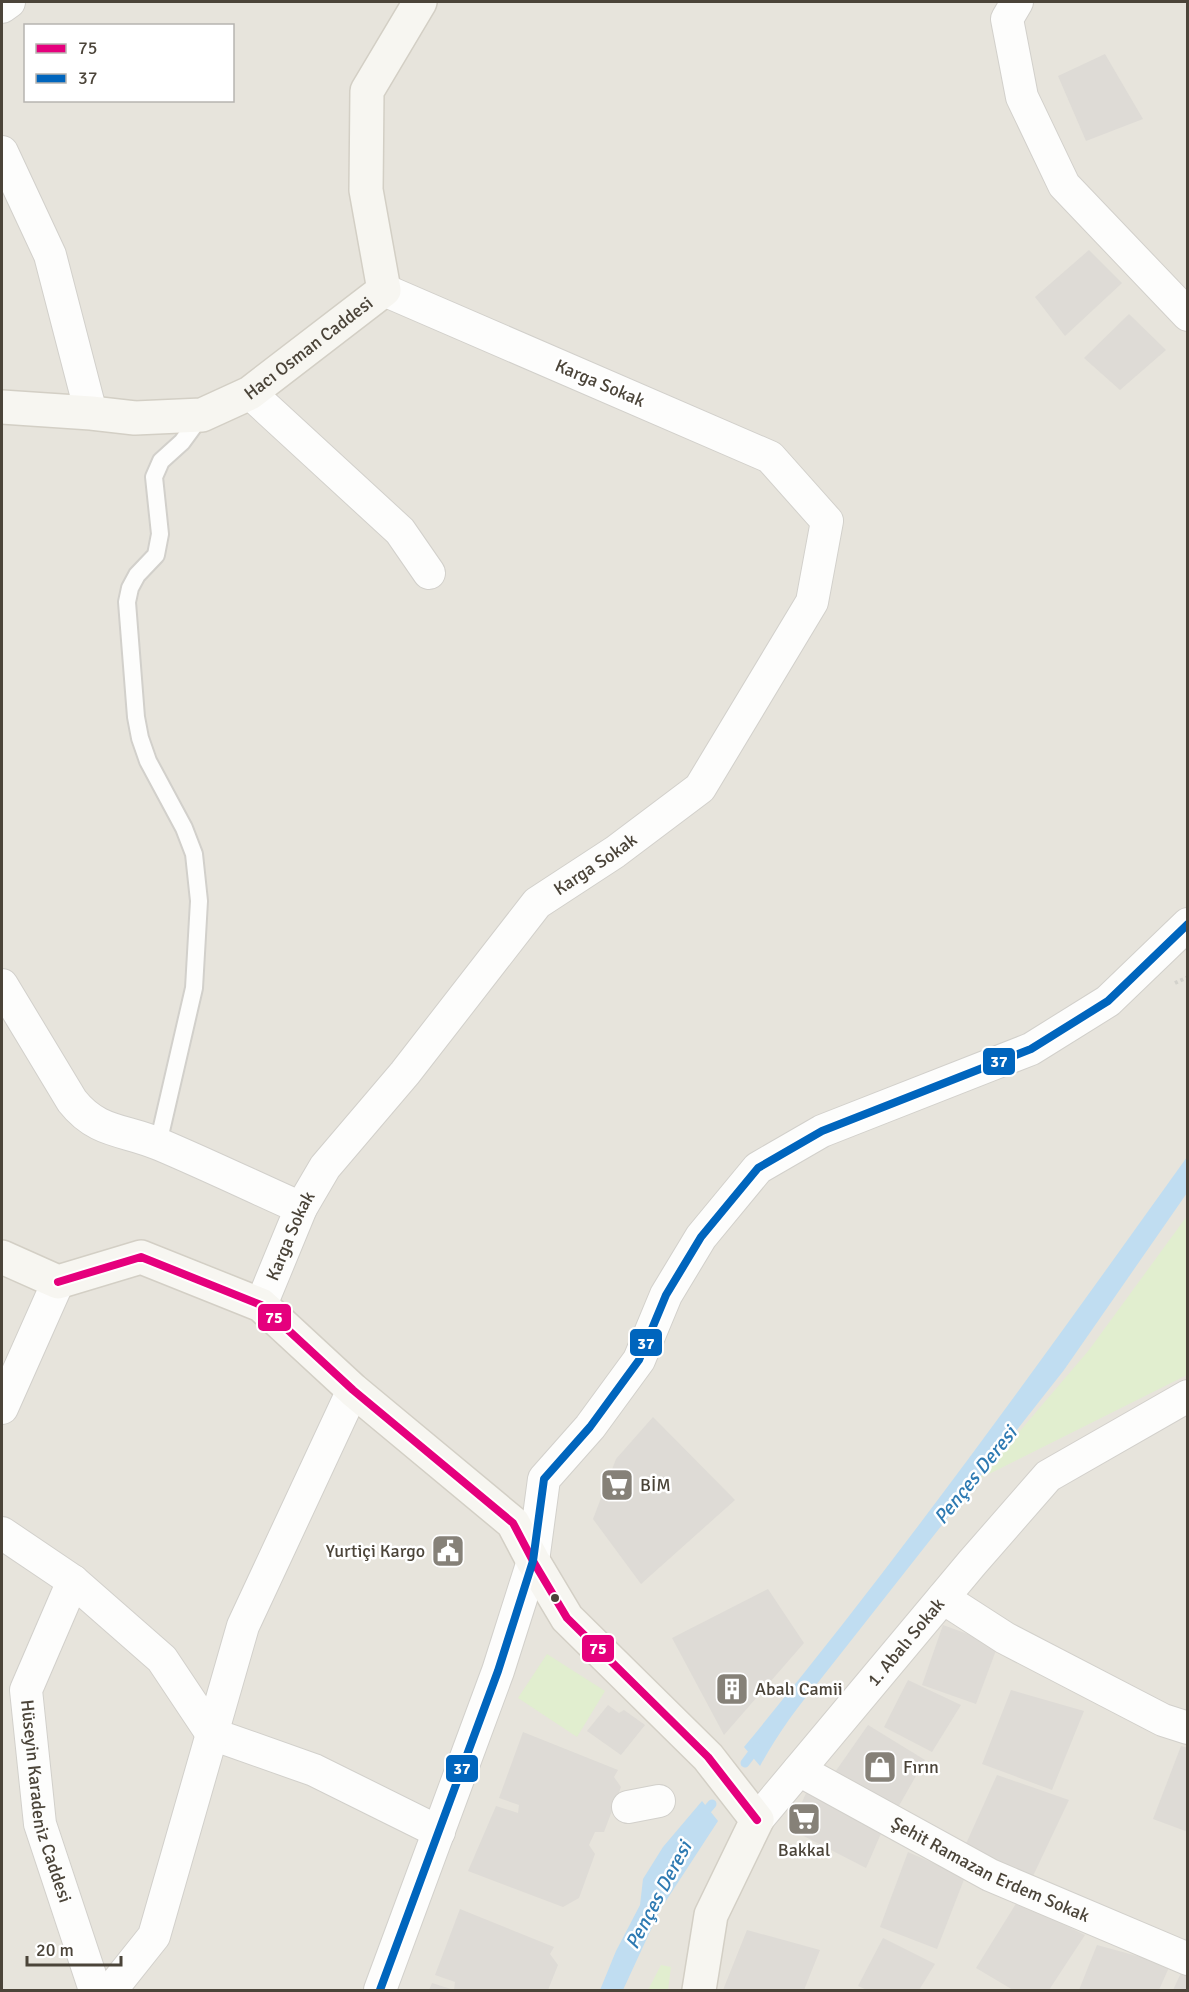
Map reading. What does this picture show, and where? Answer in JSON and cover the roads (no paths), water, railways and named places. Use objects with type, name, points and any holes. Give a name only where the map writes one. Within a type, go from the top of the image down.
[{"type":"street","points":[[2,7],[9,2]]},
{"type":"street","name":"Hacı Osman Caddesi","points":[[2,407],[91,412],[135,418],[202,415],[250,393],[384,290],[366,190],[367,91],[418,2]]},
{"type":"street","points":[[1017,2],[1007,19],[1022,97],[1064,185],[1188,315]]},
{"type":"street","points":[[2,152],[50,255],[91,412]]},
{"type":"street","name":"Karga Sokak","points":[[384,290],[770,457],[827,521],[813,602],[700,788],[615,852],[537,903],[405,1073],[325,1167],[301,1208],[261,1305],[353,1390],[513,1523],[567,1618],[708,1757],[757,1820]]},
{"type":"street","points":[[250,393],[400,531],[429,573]]},
{"type":"street","points":[[380,1990],[498,1671],[533,1561],[544,1479],[590,1427],[639,1360],[666,1295],[701,1237],[758,1168],[822,1131],[1031,1049],[1108,1001],[1188,924]]},
{"type":"street","points":[[2,985],[72,1101],[92,1121],[108,1129],[158,1143],[301,1208]]},
{"type":"street","points":[[2,1257],[58,1282],[141,1257],[261,1305]]},
{"type":"street","points":[[2,1408],[58,1282]]},
{"type":"street","points":[[111,1990],[154,1936],[243,1626],[353,1390]]},
{"type":"street","name":"1. Abalı Sokak","points":[[699,1990],[711,1915],[757,1820],[1048,1476],[1188,1396]]},
{"type":"street","points":[[2,1533],[73,1581],[162,1659],[212,1734],[314,1770],[439,1832]]},
{"type":"street","name":"Hüseyin Karadeniz Caddesi","points":[[73,1581],[26,1690],[40,1824],[95,1990]]},
{"type":"street","points":[[943,1598],[1005,1638],[1162,1720],[1188,1728]]},
{"type":"street","name":"Şehit Ramazan Erdem Sokak","points":[[799,1770],[990,1875],[1188,1959]]},
{"type":"street","points":[[627,1807],[658,1801]]},
{"type":"lane","points":[[158,1143],[194,988],[200,901],[194,855],[184,828],[148,761],[140,738],[136,717],[127,602],[130,588],[137,575],[156,555],[160,534],[154,477],[160,461],[182,442],[202,415]]},
{"type":"water","points":[[1187,1157],[1187,1193],[1064,1370],[803,1700],[780,1732],[760,1766],[744,1747],[915,1530]]},
{"type":"water","points":[[702,1801],[718,1821],[660,1910],[623,1990],[600,1990],[616,1951],[640,1905],[643,1879],[663,1847]]},
{"type":"waterway","name":"Pençes Deresi","points":[[745,1763],[757,1747]]},
{"type":"waterway","name":"Pençes Deresi","points":[[700,1818],[712,1804]]},
{"type":"place","name":"BİM","points":[[617,1485]]},
{"type":"place","name":"Yurtiçi Kargo","points":[[448,1551]]},
{"type":"place","name":"Abalı Camii","points":[[732,1689]]},
{"type":"place","name":"Fırın","points":[[880,1767]]},
{"type":"place","name":"Bakkal","points":[[804,1819]]}]
